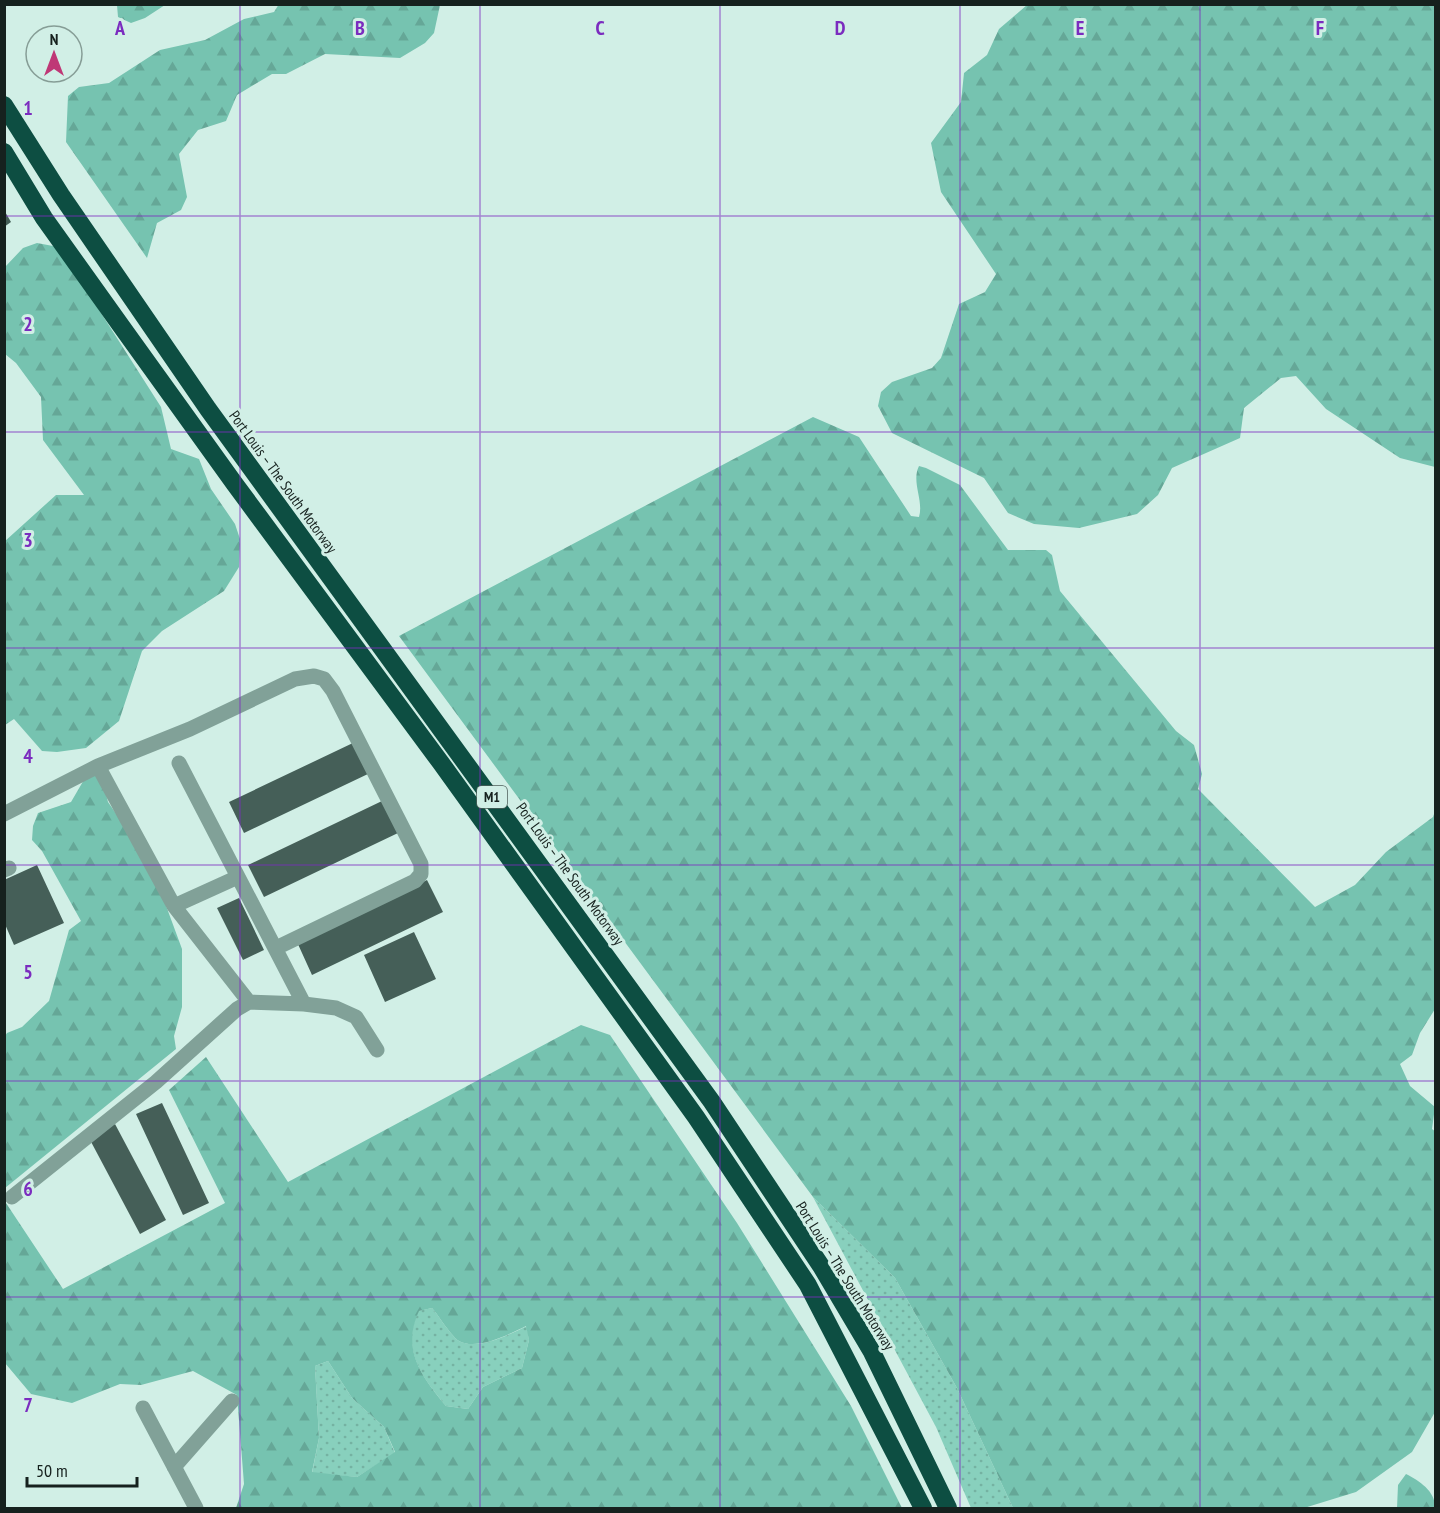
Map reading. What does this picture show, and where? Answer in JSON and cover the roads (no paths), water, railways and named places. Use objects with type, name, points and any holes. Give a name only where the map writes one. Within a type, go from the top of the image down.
[{"type":"highway","name":"Port Louis – The South Motorway","points":[[4,105],[61,195],[208,409],[712,1102],[821,1266],[872,1352],[948,1509]]},
{"type":"highway","name":"M1","points":[[4,152],[44,218],[119,323],[441,763],[696,1117],[808,1285],[923,1509]]},
{"type":"street","points":[[4,814],[98,766],[190,729],[295,679],[314,676],[324,679],[333,691],[422,864],[421,874],[415,882],[276,948]]},
{"type":"street","points":[[179,763],[304,1004]]},
{"type":"street","points":[[98,766],[174,906],[249,1002]]},
{"type":"street","points":[[174,906],[238,877]]},
{"type":"street","points":[[12,1197],[156,1082],[237,1009],[249,1002],[336,1008],[357,1017],[377,1050]]},
{"type":"street","points":[[174,1467],[232,1401]]},
{"type":"street","points":[[143,1408],[196,1509]]}]
